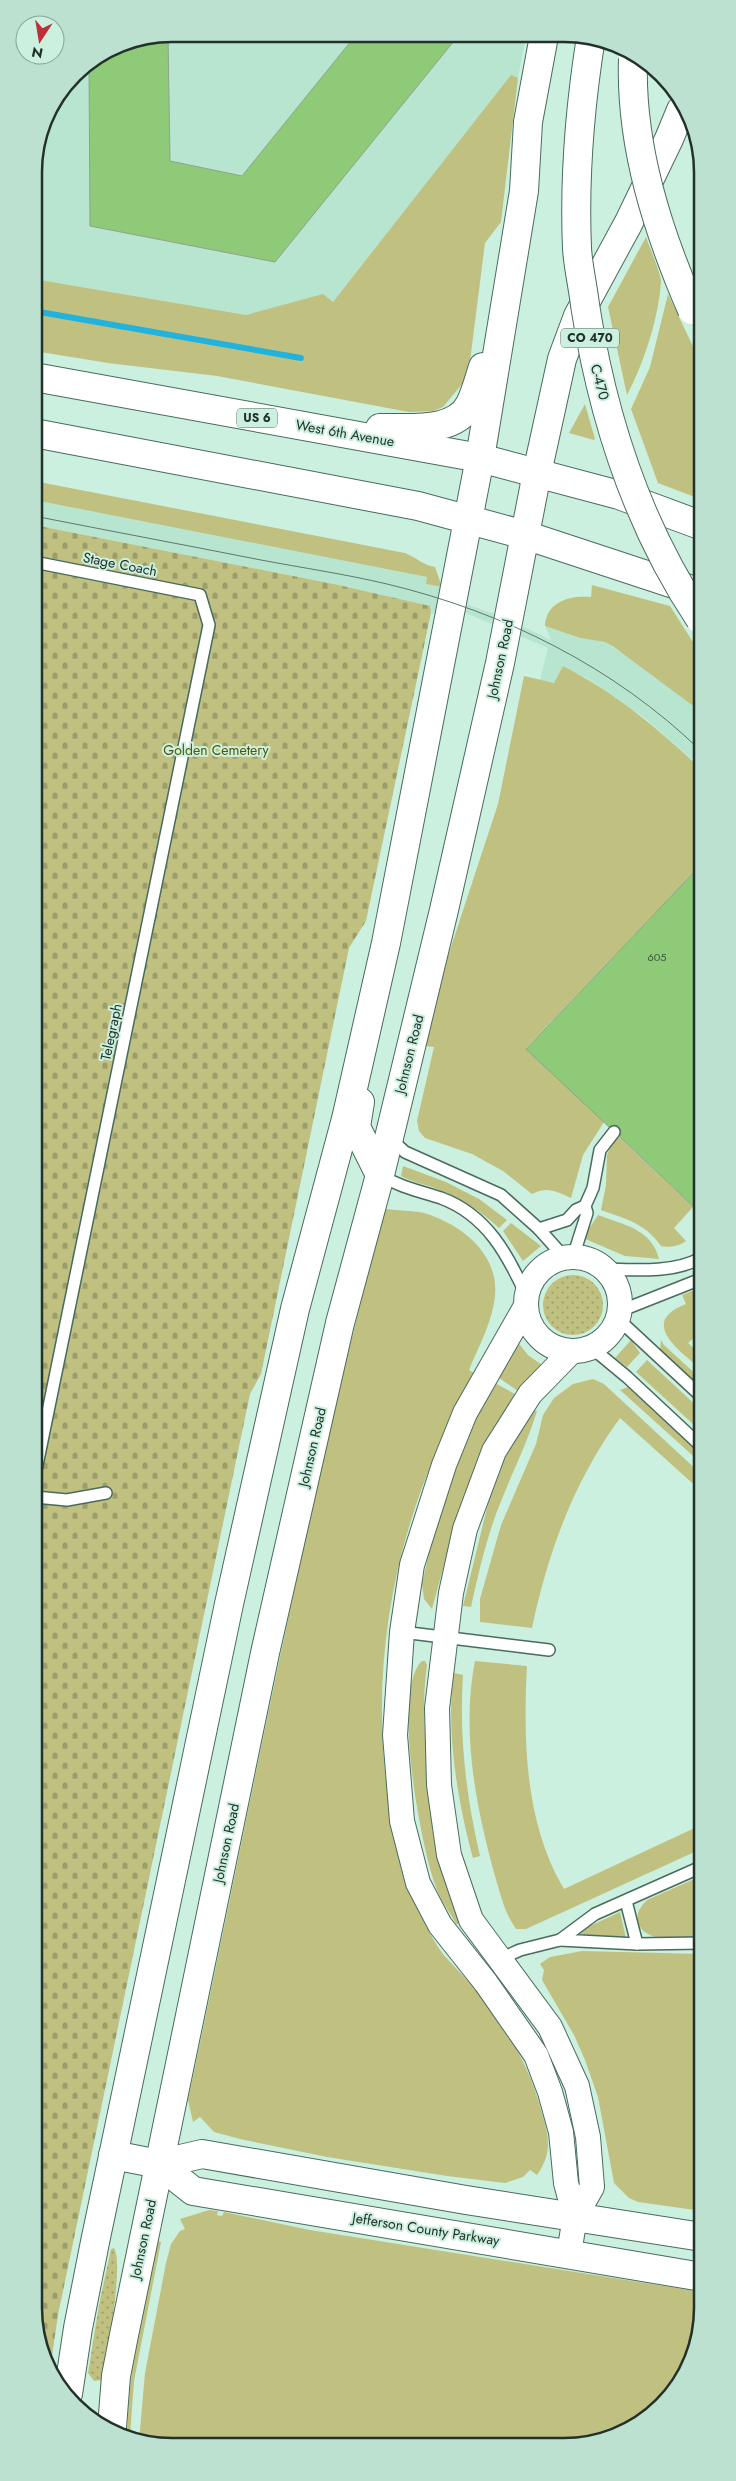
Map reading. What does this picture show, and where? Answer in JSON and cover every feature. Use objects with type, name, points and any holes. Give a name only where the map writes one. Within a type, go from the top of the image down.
[{"type":"main road","points":[[380,1175],[356,1127],[386,943],[480,458],[522,201],[528,122],[543,42]]},
{"type":"main road","name":"C-470","points":[[590,45],[583,87],[576,200],[578,251],[592,353],[619,452],[643,511],[669,566],[694,609]]},
{"type":"main road","points":[[633,63],[637,124],[650,195],[668,254],[694,313]]},
{"type":"main road","name":"Johnson Road","points":[[112,2423],[122,2343],[265,1653],[340,1323],[380,1175],[498,672],[537,473],[562,359],[578,316],[628,224],[679,114]]},
{"type":"main road","points":[[329,430],[441,425],[463,413],[470,405],[484,362],[500,260],[522,201]]},
{"type":"main road","name":"West 6th Avenue","points":[[43,379],[480,458],[537,473]]},
{"type":"main road","points":[[43,435],[352,492],[469,519],[525,535],[694,591]]},
{"type":"main road","name":"US 6","points":[[537,473],[619,495],[694,523]]},
{"type":"main road","points":[[69,2388],[78,2328],[113,2155],[225,1624],[295,1309],[346,1119],[386,943]]},
{"type":"main road","name":"Jefferson County Parkway","points":[[113,2155],[159,2164],[202,2154],[575,2217],[693,2235]]},
{"type":"main road","name":"Jefferson County Parkway","points":[[159,2164],[193,2191],[693,2275]]},
{"type":"street","points":[[569,2253],[575,2217],[592,2186],[588,2137],[577,2086],[550,2027],[471,1920],[449,1855],[439,1785],[437,1708],[444,1638],[451,1593],[466,1529],[494,1451],[530,1394],[581,1350],[603,1341],[612,1331],[619,1315],[618,1290],[613,1279],[605,1269],[594,1262],[569,1257],[543,1268],[533,1278],[526,1302],[464,1413],[444,1465],[412,1565],[402,1632],[395,1735],[402,1821],[418,1883],[440,1924],[478,1973],[536,2055],[550,2092],[561,2132],[566,2183],[575,2217]]},
{"type":"street","points":[[526,1302],[527,1318],[534,1331],[543,1341],[556,1349],[581,1350]]},
{"type":"street","points":[[478,1973],[500,1959]]},
{"type":"lane","name":"Stage Coach","points":[[43,564],[200,596]]},
{"type":"lane","name":"Telegraph","points":[[42,1444],[209,625],[200,596]]},
{"type":"lane","points":[[391,1128],[395,1143],[405,1152],[501,1196],[569,1257],[587,1213],[585,1206],[593,1188],[600,1150],[614,1132]]},
{"type":"lane","points":[[380,1175],[396,1185],[442,1198],[480,1220],[510,1260],[526,1302]]},
{"type":"lane","points":[[539,1230],[566,1220],[576,1210],[585,1206]]},
{"type":"lane","points":[[605,1269],[638,1270],[693,1262]]},
{"type":"lane","points":[[693,1282],[619,1315],[693,1389]]},
{"type":"lane","points":[[581,1350],[627,1377],[693,1439]]},
{"type":"lane","points":[[42,1498],[67,1500],[106,1493]]},
{"type":"lane","points":[[402,1632],[550,1650]]},
{"type":"lane","points":[[560,1940],[595,1914],[693,1870]]},
{"type":"lane","points":[[626,1901],[637,1944]]},
{"type":"lane","points":[[500,1959],[520,1950],[560,1940],[637,1944],[693,1943]]},
{"type":"shaded area","points":[[525,42],[510,139],[380,339],[43,281],[43,164],[45,147],[52,123],[69,93],[100,64],[131,49],[164,43]]},
{"type":"shaded area","points":[[43,502],[427,577],[426,584],[442,587],[440,595],[503,617],[551,640],[545,626],[580,638],[605,642],[633,660],[694,706],[694,761],[646,719],[586,678],[563,666],[555,683],[540,680],[548,648],[468,614],[439,605],[437,614],[431,613],[429,606],[334,584],[43,527]]},
{"type":"green space","points":[[511,75],[518,78],[501,222],[485,243],[468,377],[443,407],[433,411],[409,412],[217,376],[108,363],[43,352],[43,281],[246,315],[323,294],[333,302]]},
{"type":"green space","points":[[646,237],[661,281],[660,295],[650,339],[627,395],[608,307]]},
{"type":"green space","points":[[668,294],[694,348],[694,497],[658,483],[631,409],[650,367]]},
{"type":"green space","points":[[585,404],[595,439],[594,440],[569,433]]},
{"type":"green space","points":[[43,483],[405,553],[427,565],[435,567],[442,587],[426,584],[427,577],[43,502]]},
{"type":"green space","name":"Golden Cemetery","points":[[43,527],[334,584],[430,606],[431,613],[366,921],[349,948],[261,1374],[250,1394],[58,2315],[52,2357],[45,2334],[42,2308]]},
{"type":"green space","points":[[592,585],[670,606],[694,643],[694,706],[605,642],[580,638],[545,626],[546,617],[555,605],[561,601],[576,597],[591,597]]},
{"type":"green space","points":[[563,666],[582,676],[635,712],[694,762],[694,873],[526,1048],[604,1122],[583,1155],[571,1198],[547,1190],[532,1194],[503,1171],[472,1154],[425,1138],[419,1131],[417,1121],[434,1047],[425,1046],[448,956],[498,804],[524,676],[554,683]]},
{"type":"green space","points":[[616,1134],[693,1207],[674,1228],[686,1241],[683,1243],[667,1247],[661,1246],[642,1227],[627,1219],[601,1210],[606,1185],[607,1155]]},
{"type":"green space","points":[[403,1166],[446,1182],[479,1199],[507,1220],[499,1228],[458,1198],[401,1176]]},
{"type":"green space","points":[[386,1209],[424,1213],[439,1218],[466,1235],[486,1257],[492,1271],[495,1286],[490,1320],[469,1370],[477,1375],[451,1420],[438,1448],[421,1489],[408,1532],[397,1575],[389,1619],[382,1707],[383,1752],[388,1796],[394,1834],[407,1885],[438,1947],[486,2003],[515,2046],[530,2077],[544,2119],[548,2144],[546,2159],[542,2167],[537,2175],[530,2170],[523,2177],[505,2183],[327,2157],[240,2139],[214,2132],[200,2117],[193,2122],[188,2100],[304,1545],[355,1325]]},
{"type":"green space","points":[[598,1215],[627,1225],[643,1235],[650,1241],[659,1259],[625,1256],[583,1238]]},
{"type":"green space","points":[[511,1223],[541,1246],[523,1261],[503,1231]]},
{"type":"green space","points":[[567,1275],[579,1275],[590,1280],[598,1288],[603,1299],[601,1317],[590,1330],[579,1335],[567,1335],[556,1330],[548,1322],[543,1311],[543,1299],[548,1288],[556,1280]]},
{"type":"green space","points":[[693,1291],[693,1338],[688,1343],[693,1348],[693,1363],[674,1345],[664,1328],[665,1319],[672,1311],[686,1304],[682,1295]]},
{"type":"green space","points":[[516,1340],[528,1355],[542,1365],[518,1391],[496,1376]]},
{"type":"green space","points":[[631,1340],[640,1353],[627,1367],[615,1358]]},
{"type":"green space","points":[[661,1340],[693,1372],[693,1380],[660,1350]]},
{"type":"green space","points":[[647,1360],[693,1403],[693,1424],[693,1424],[636,1372]]},
{"type":"green space","points":[[593,1379],[604,1384],[693,1467],[693,1484],[620,1418],[589,1467],[565,1518],[546,1572],[532,1628],[480,1622],[480,1599],[501,1525],[536,1444],[543,1415],[554,1398],[573,1384]]},
{"type":"green space","points":[[493,1382],[515,1394],[500,1420],[455,1524],[432,1609],[424,1599],[422,1584],[429,1553],[469,1422]]},
{"type":"green space","points":[[628,1387],[693,1447],[693,1456],[620,1390]]},
{"type":"green space","points":[[530,1410],[537,1411],[492,1526],[471,1607],[463,1606],[498,1463]]},
{"type":"green space","points":[[422,1661],[425,1661],[427,1665],[424,1698],[428,1763],[439,1828],[460,1924],[456,1924],[438,1892],[423,1839],[417,1806],[409,1735],[409,1703],[413,1677]]},
{"type":"green space","points":[[475,1661],[527,1666],[526,1723],[529,1781],[541,1837],[551,1864],[564,1889],[693,1829],[693,1853],[526,1929],[516,1929],[506,1910],[499,1889],[482,1824],[470,1742],[471,1688]]},
{"type":"green space","points":[[454,1673],[463,1675],[462,1721],[467,1788],[480,1856],[473,1858],[462,1814],[454,1766],[451,1718]]},
{"type":"green space","points":[[693,1879],[693,1938],[675,1939],[655,1937],[647,1934],[641,1929],[638,1921],[638,1912],[647,1900]]},
{"type":"green space","points":[[620,1912],[626,1938],[574,1937],[573,1934]]},
{"type":"green space","points":[[582,1951],[693,1954],[693,2210],[638,2202],[629,2198],[614,2183],[598,2097],[585,2060],[574,2035],[542,1980],[544,1970],[540,1964],[550,1957]]},
{"type":"green space","points":[[209,2210],[218,2211],[217,2215],[222,2216],[224,2212],[310,2230],[693,2291],[691,2334],[684,2358],[672,2381],[643,2412],[615,2428],[609,2428],[589,2436],[563,2438],[173,2438],[147,2436],[140,2434],[145,2373],[171,2244],[180,2231],[185,2229],[180,2219]]},
{"type":"green space","points":[[158,2241],[161,2242],[134,2381],[130,2432],[127,2430],[128,2410],[136,2336],[151,2264]]},
{"type":"green space","points":[[114,2248],[117,2257],[117,2271],[111,2330],[104,2375],[102,2380],[94,2381],[88,2373],[99,2305],[111,2249]]},
{"type":"building","points":[[453,42],[275,262],[90,226],[89,73],[100,64],[123,52],[147,45],[168,43],[170,161],[242,176],[350,43]]},
{"type":"building","points":[[694,873],[694,1207],[620,1137],[619,1126],[609,1127],[526,1049]]},
{"type":"waterway","points":[[43,313],[301,358]]},
{"type":"tram line","points":[[43,518],[371,580],[431,596],[473,610],[555,646],[594,668],[667,720],[694,744]]}]
